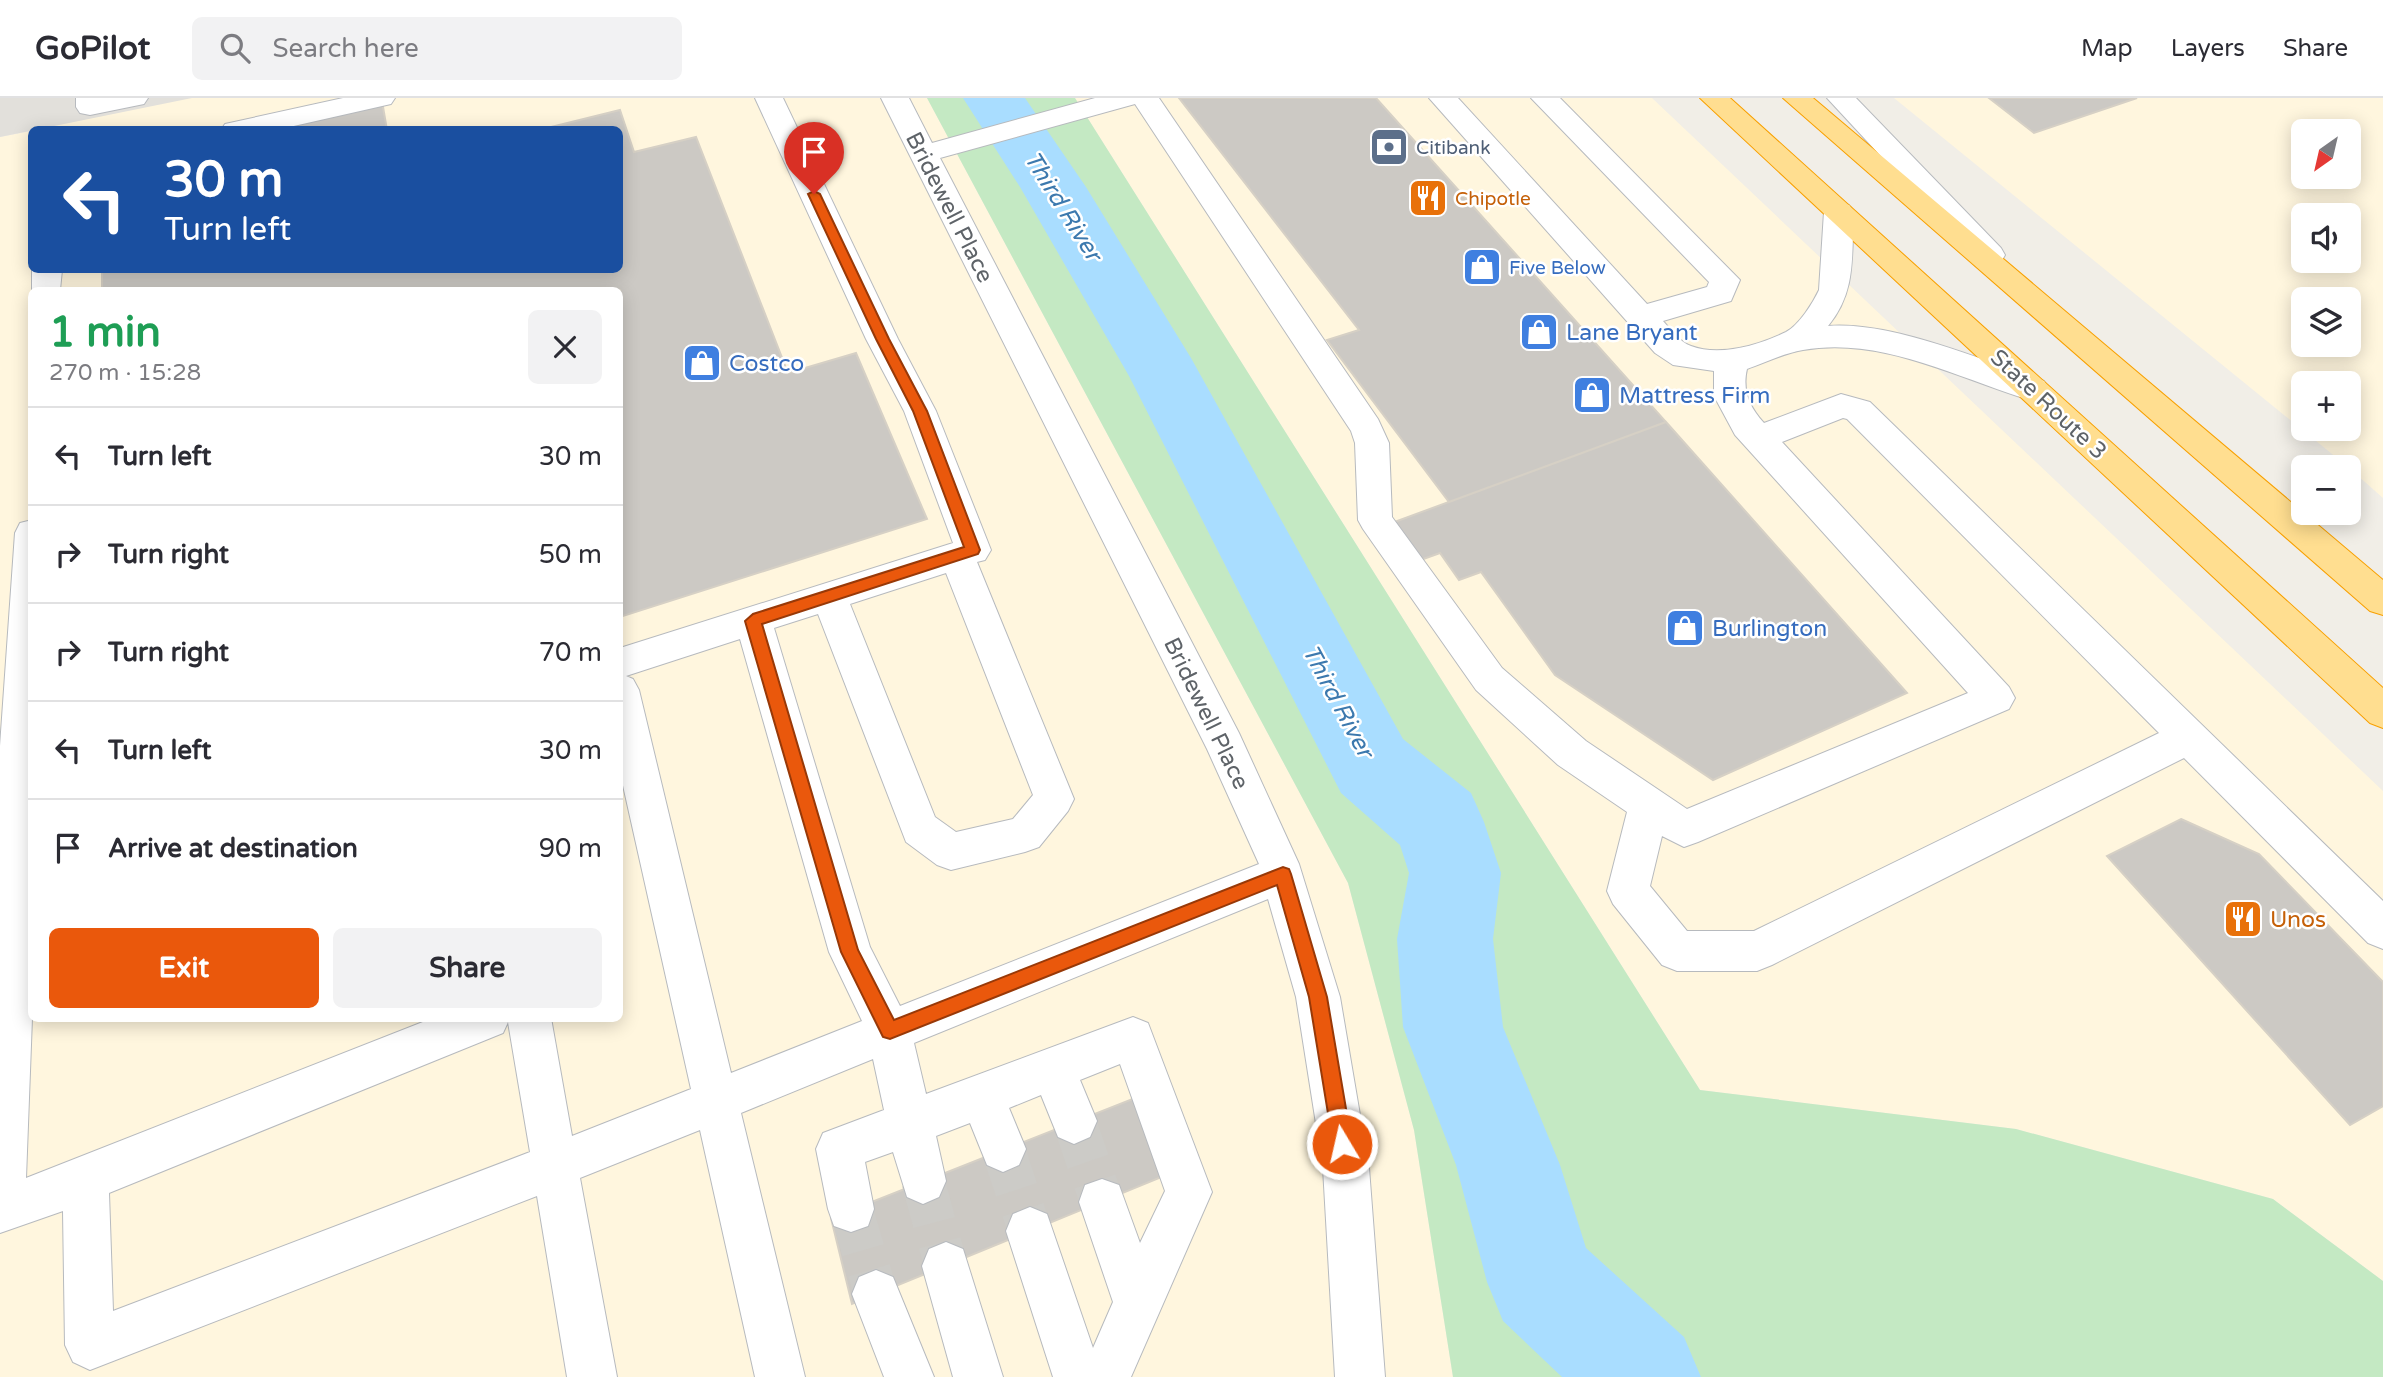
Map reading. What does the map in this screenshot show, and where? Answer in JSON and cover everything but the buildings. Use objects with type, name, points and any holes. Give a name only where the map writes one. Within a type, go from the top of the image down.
[{"type":"highway","name":"State Route 3","points":[[1714,98],[2383,712]]},
{"type":"highway","points":[[1797,98],[2383,601]]},
{"type":"highway","points":[[2037,305],[2383,583]]},
{"type":"street","points":[[90,98],[90,107],[134,98]]},
{"type":"street","points":[[253,126],[380,98]]},
{"type":"street","points":[[623,662],[972,550],[920,411],[882,339],[769,98]]},
{"type":"street","name":"Bridewell Place","points":[[895,98],[940,149],[1225,746],[1283,874],[1318,997],[1346,1168],[1360,1377]]},
{"type":"street","points":[[940,149],[1126,98]]},
{"type":"street","points":[[1145,98],[1366,428],[1372,443],[1375,520],[1489,679],[1572,753],[1685,830],[1996,698],[1758,438],[1729,398],[1727,377],[1733,362]]},
{"type":"street","points":[[1443,98],[1666,345],[1684,357],[1733,362],[1799,339],[1852,335],[1883,340],[2033,389]]},
{"type":"street","points":[[1545,98],[1725,280],[1720,293],[1640,317]]},
{"type":"street","points":[[1841,98],[2037,305]]},
{"type":"street","points":[[1799,339],[1827,306],[1835,290],[1839,212]]},
{"type":"street","points":[[1758,438],[1841,406],[1858,410],[2383,929]]},
{"type":"street","points":[[828,596],[920,829],[951,852],[1025,834],[1054,799],[957,555]]},
{"type":"street","points":[[28,600],[16,802],[25,851],[22,982],[1,1210],[478,1022]]},
{"type":"street","points":[[753,621],[850,952],[890,1031],[923,1181]]},
{"type":"street","points":[[623,703],[780,1377]]},
{"type":"street","points":[[1649,805],[1628,891],[1677,951],[1757,951],[2188,737]]},
{"type":"street","points":[[85,1179],[90,1345],[554,1166],[1283,874]]},
{"type":"street","points":[[530,1022],[592,1377]]},
{"type":"street","points":[[851,1209],[839,1149],[1133,1038],[1189,1192],[1137,1301],[1105,1377]]},
{"type":"street","points":[[1053,1068],[1074,1121]]},
{"type":"street","points":[[982,1096],[1003,1149]]},
{"type":"street","points":[[1102,1202],[1137,1301]]},
{"type":"street","points":[[1030,1231],[1078,1377]]},
{"type":"street","points":[[946,1266],[978,1377]]},
{"type":"street","points":[[876,1294],[908,1377]]},
{"type":"shaded area","points":[[0,98],[192,98],[54,126],[28,126],[28,131],[0,137]]},
{"type":"shaded area","points":[[189,98],[927,98],[1348,883],[1414,1130],[1453,1377],[0,1377],[0,137],[28,132],[28,273],[623,273],[623,126],[53,126]]},
{"type":"shaded area","points":[[1075,98],[1652,98],[2383,791],[2383,1281],[2273,1199],[2016,1129],[1700,1090]]},
{"type":"shaded area","points":[[1894,98],[2383,98],[2383,498],[2361,479],[2361,455],[2333,455],[2316,441],[2361,441],[2361,371],[2291,371],[2291,421]]},
{"type":"green space","points":[[927,98],[1075,98],[1700,1090],[2016,1129],[2273,1199],[2383,1281],[2383,1377],[1453,1377],[1414,1130],[1348,883]]},
{"type":"waterway","name":"Third River","points":[[994,98],[1053,187],[1165,376],[1372,766],[1439,822],[1455,873],[1445,939],[1453,1027],[1508,1165],[1542,1282],[1644,1377]]},
{"type":"tunnel","points":[[1074,1121],[1102,1202]]},
{"type":"tunnel","points":[[1003,1149],[1030,1231]]},
{"type":"tunnel","points":[[923,1181],[946,1266]]},
{"type":"tunnel","points":[[851,1209],[876,1294]]},
{"type":"place","name":"Citibank","points":[[1389,147]]},
{"type":"place","name":"Chipotle","points":[[1428,198]]},
{"type":"place","name":"Five Below","points":[[1482,267]]},
{"type":"place","name":"Lane Bryant","points":[[1539,332]]},
{"type":"place","name":"Costco","points":[[702,363]]},
{"type":"place","name":"Mattress Firm","points":[[1592,395]]},
{"type":"place","name":"Burlington","points":[[1685,628]]},
{"type":"place","name":"Unos","points":[[2243,919]]},
{"type":"route","points":[[814,194],[882,339],[920,411],[972,550],[753,621],[850,952],[890,1031],[1283,874],[1318,997],[1342,1144]]}]
